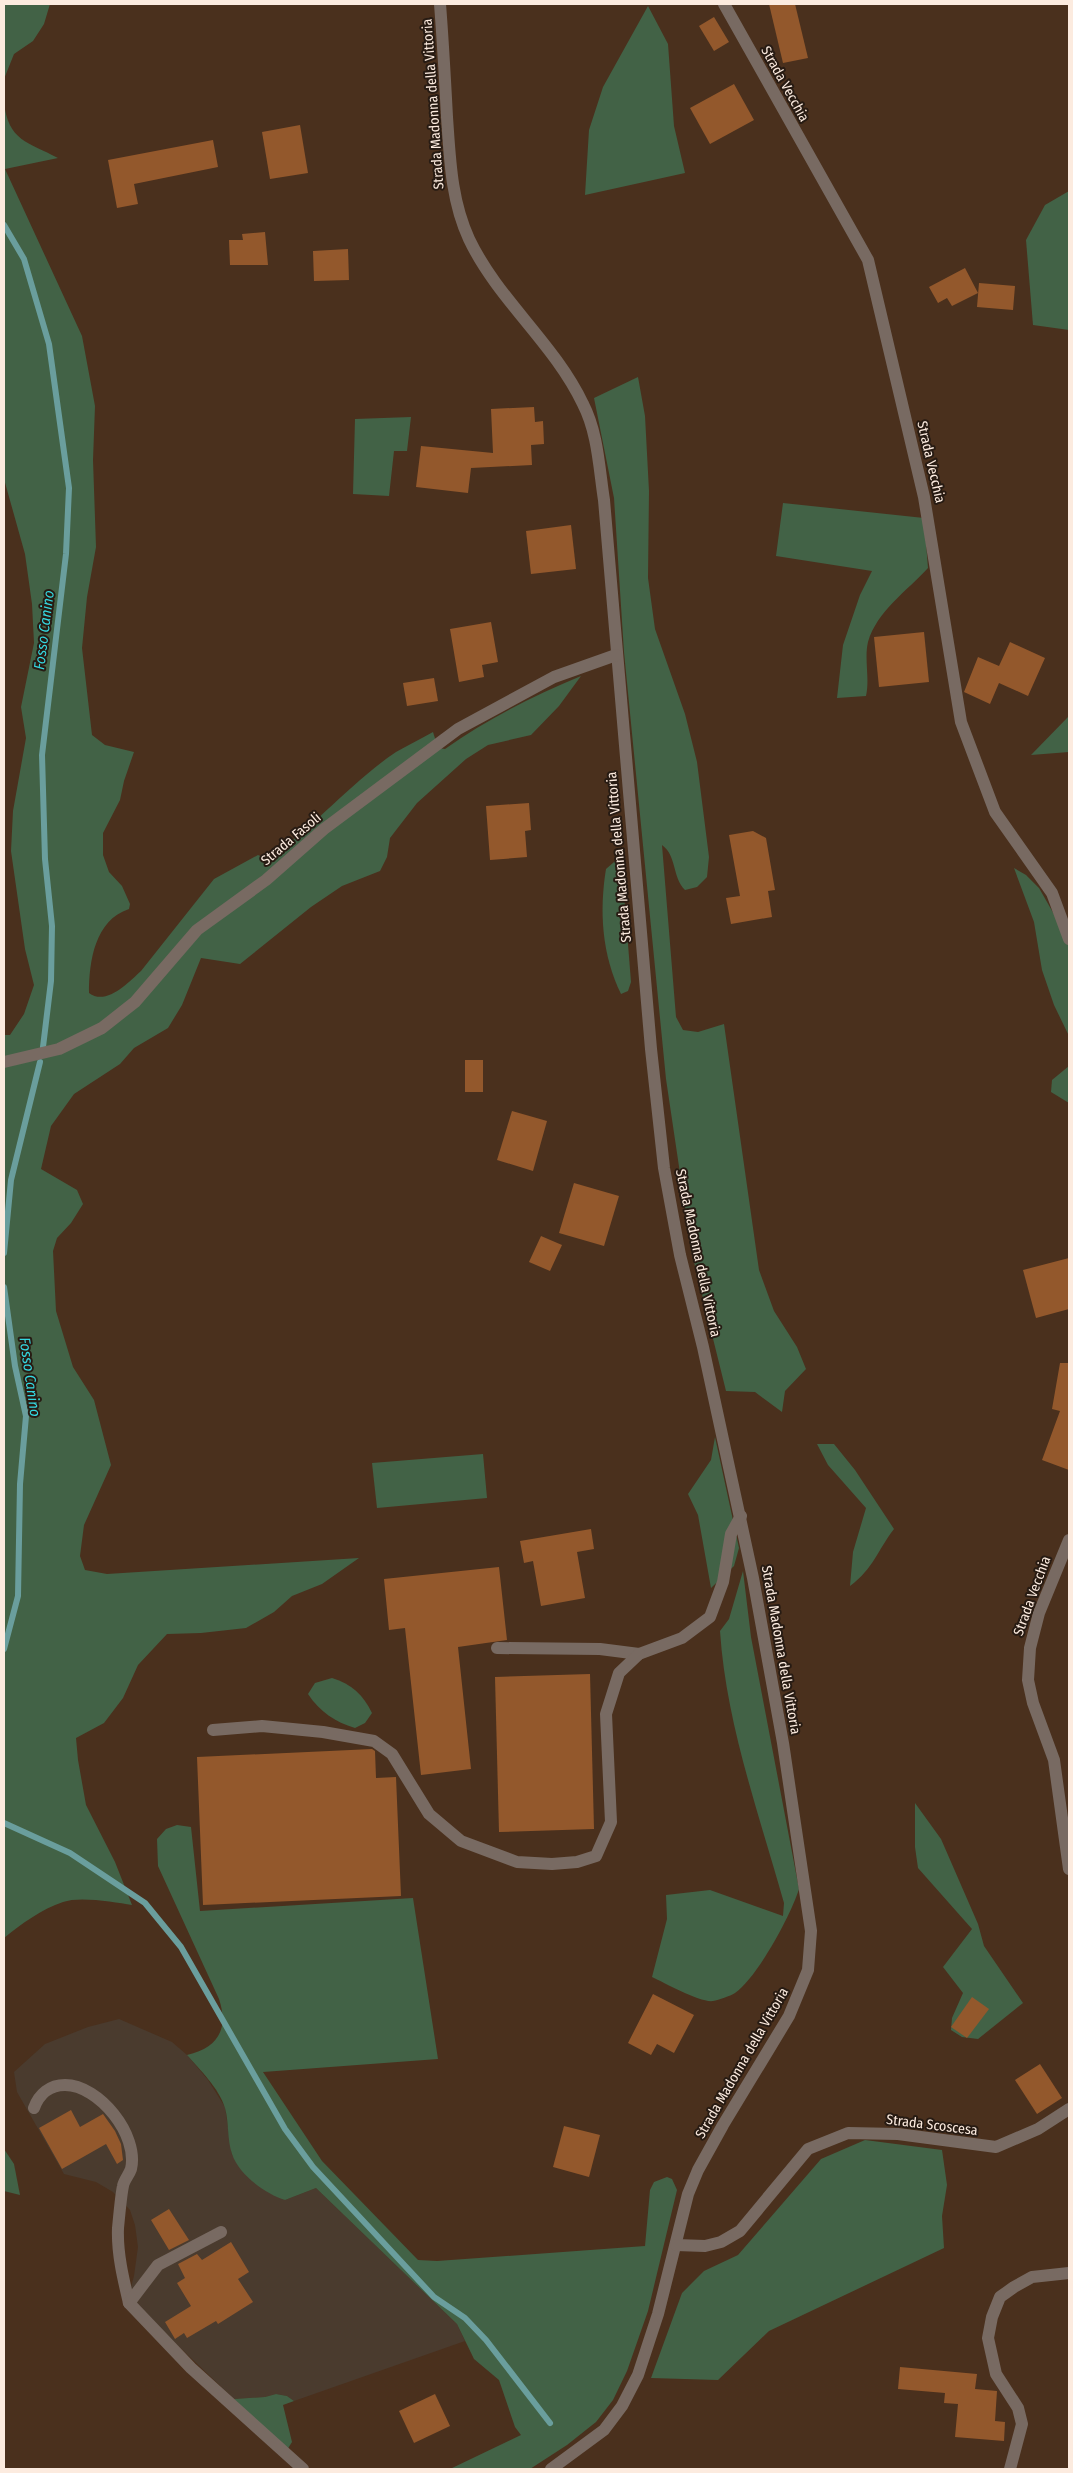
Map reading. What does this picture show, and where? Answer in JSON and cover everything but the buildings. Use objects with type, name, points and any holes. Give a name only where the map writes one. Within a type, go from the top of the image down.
[{"type":"street","name":"Strada Madonna della Vittoria","points":[[440,4],[451,175],[458,209],[470,240],[496,283],[561,365],[584,405],[596,441],[604,500],[616,655],[664,1168],[680,1255],[741,1516],[781,1734],[811,1931],[810,1953],[801,1990],[789,2016],[698,2170],[681,2218],[658,2314],[638,2375],[622,2406],[604,2430],[551,2469]]},
{"type":"street","name":"Strada Vecchia","points":[[724,4],[868,260],[924,496],[961,722],[995,812],[1052,893],[1069,939]]},
{"type":"street","name":"Strada Fasoli","points":[[4,1062],[59,1049],[102,1028],[135,1002],[197,930],[266,880],[324,829],[458,729],[554,678],[616,655]]},
{"type":"street","points":[[213,1730],[262,1726],[323,1732],[374,1742],[392,1754],[429,1814],[462,1842],[517,1862],[552,1864],[577,1862],[596,1856],[611,1822],[606,1714],[619,1673],[639,1654],[682,1638],[710,1617],[723,1582],[731,1534],[741,1516]]},
{"type":"street","name":"Strada Vecchia","points":[[1069,1540],[1039,1613],[1030,1648],[1028,1680],[1033,1703],[1054,1760],[1069,1869]]},
{"type":"street","points":[[497,1648],[600,1649],[639,1654]]},
{"type":"street","points":[[34,2108],[38,2098],[45,2092],[60,2085],[78,2085],[95,2094],[112,2113],[131,2144],[131,2169],[123,2185],[118,2226],[120,2260],[128,2303],[191,2368],[303,2469]]},
{"type":"street","name":"Strada Scoscesa","points":[[676,2245],[705,2246],[721,2242],[740,2231],[808,2149],[848,2133],[898,2134],[996,2147],[1038,2129],[1069,2109]]},
{"type":"street","points":[[128,2303],[158,2266],[221,2232]]},
{"type":"street","points":[[1010,2469],[1022,2424],[1018,2408],[996,2374],[988,2338],[992,2317],[1000,2297],[1014,2287],[1032,2278],[1069,2272]]},
{"type":"shaded area","points":[[119,2019],[172,2042],[187,2055],[208,2080],[225,2107],[232,2155],[285,2200],[316,2188],[457,2324],[465,2341],[294,2401],[287,2396],[276,2394],[265,2397],[234,2399],[128,2298],[134,2276],[138,2247],[135,2225],[130,2210],[113,2192],[96,2182],[64,2174],[17,2092],[14,2072],[45,2044],[88,2027]]},
{"type":"green space","points":[[4,4],[50,4],[44,24],[33,41],[14,54],[4,79]]},
{"type":"green space","points":[[648,6],[668,44],[674,126],[685,173],[585,195],[589,130],[603,87]]},
{"type":"green space","points":[[4,102],[6,115],[15,133],[29,144],[58,158],[5,169],[82,336],[95,406],[93,460],[96,547],[87,597],[82,648],[92,735],[105,745],[134,752],[120,800],[103,833],[103,855],[109,872],[122,886],[130,904],[129,909],[118,914],[108,922],[101,932],[96,943],[90,968],[89,993],[102,997],[123,987],[141,971],[214,879],[258,855],[267,859],[301,834],[363,777],[396,752],[433,732],[438,748],[445,749],[511,709],[581,676],[559,706],[531,735],[488,745],[466,759],[417,803],[390,838],[387,857],[380,871],[342,886],[311,907],[240,964],[201,958],[182,1005],[168,1028],[134,1048],[120,1064],[74,1094],[51,1126],[41,1169],[77,1190],[83,1204],[71,1223],[57,1238],[53,1251],[56,1311],[73,1367],[94,1400],[111,1465],[84,1525],[80,1556],[85,1570],[107,1574],[359,1558],[322,1584],[292,1596],[274,1612],[246,1628],[201,1633],[167,1634],[138,1665],[123,1698],[104,1723],[76,1738],[86,1805],[115,1862],[132,1905],[107,1901],[70,1900],[32,1917],[4,1938],[4,1035],[10,1035],[24,1014],[34,985],[25,949],[11,851],[13,811],[26,738],[21,707],[34,643],[32,604],[25,554],[4,479]]},
{"type":"green space","points":[[1069,191],[1069,330],[1033,325],[1026,240],[1045,205]]},
{"type":"green space","points":[[638,377],[645,416],[649,491],[648,578],[655,629],[685,714],[697,762],[709,857],[707,877],[697,887],[685,890],[678,879],[670,855],[662,845],[676,1017],[683,1030],[698,1032],[724,1024],[759,1270],[774,1311],[797,1347],[806,1369],[785,1391],[782,1412],[755,1392],[726,1391],[692,1254],[666,1079],[624,652],[614,498],[594,398]]},
{"type":"green space","points":[[411,417],[407,451],[394,451],[389,496],[353,494],[355,419]]},
{"type":"green space","points":[[783,503],[924,518],[928,568],[885,611],[872,631],[867,648],[866,696],[837,698],[843,645],[860,595],[872,571],[776,556]]},
{"type":"green space","points":[[1069,716],[1069,752],[1031,755]]},
{"type":"green space","points":[[621,856],[631,982],[628,991],[621,994],[606,949],[603,901],[606,869]]},
{"type":"green space","points":[[1014,868],[1026,875],[1039,888],[1063,930],[1069,948],[1069,1036],[1054,1005],[1042,970],[1034,922]]},
{"type":"green space","points":[[1069,1066],[1069,1103],[1051,1092],[1052,1080]]},
{"type":"green space","points":[[715,1437],[739,1548],[734,1566],[711,1588],[698,1515],[688,1494],[711,1460]]},
{"type":"green space","points":[[817,1444],[834,1444],[855,1470],[894,1529],[865,1573],[850,1586],[853,1552],[866,1508],[828,1465]]},
{"type":"green space","points":[[483,1454],[487,1498],[377,1508],[372,1463]]},
{"type":"green space","points":[[743,1571],[751,1637],[799,1889],[789,1914],[772,1945],[744,1985],[727,1997],[707,2001],[652,1977],[667,1919],[666,1895],[710,1890],[783,1916],[784,1903],[736,1734],[723,1665],[720,1631],[729,1619]]},
{"type":"green space","points":[[332,1678],[351,1687],[365,1701],[372,1713],[365,1723],[355,1728],[341,1723],[323,1711],[308,1694],[315,1683]]},
{"type":"green space","points":[[915,1803],[941,1839],[978,1924],[984,1946],[1023,2003],[978,2039],[962,2037],[951,2030],[952,2018],[963,1993],[943,1967],[972,1929],[918,1868],[915,1847]]},
{"type":"green space","points":[[177,1825],[191,1827],[200,1911],[413,1898],[438,2059],[263,2072],[322,2161],[418,2260],[437,2261],[645,2246],[650,2190],[654,2182],[667,2177],[672,2179],[677,2190],[648,2311],[627,2371],[613,2400],[596,2422],[567,2445],[530,2469],[450,2469],[521,2435],[515,2427],[499,2380],[474,2359],[457,2324],[316,2188],[285,2200],[254,2183],[236,2162],[230,2148],[226,2113],[222,2101],[209,2080],[187,2055],[206,2048],[213,2042],[218,2036],[223,2019],[219,1999],[158,1866],[157,1839],[166,1829]]},
{"type":"green space","points":[[865,2140],[942,2150],[947,2185],[942,2216],[944,2248],[769,2331],[718,2380],[651,2378],[682,2293],[704,2271],[738,2255],[821,2159]]},
{"type":"green space","points":[[4,2149],[14,2164],[20,2195],[4,2191]]},
{"type":"green space","points":[[276,2394],[287,2396],[294,2401],[283,2405],[292,2442],[287,2450],[234,2399],[265,2397]]},
{"type":"waterway","name":"Fosso Canino","points":[[4,225],[24,259],[49,344],[69,488],[66,554],[42,755],[45,859],[52,926],[51,981],[43,1047]]},
{"type":"waterway","name":"Fosso Canino","points":[[4,1253],[11,1180],[40,1062]]},
{"type":"waterway","name":"Fosso Canino","points":[[4,1287],[15,1366],[26,1416],[20,1484],[18,1596],[4,1649]]},
{"type":"waterway","points":[[4,1823],[70,1853],[145,1903],[181,1947],[285,2129],[313,2167],[434,2297],[465,2318],[486,2340],[550,2423]]}]
